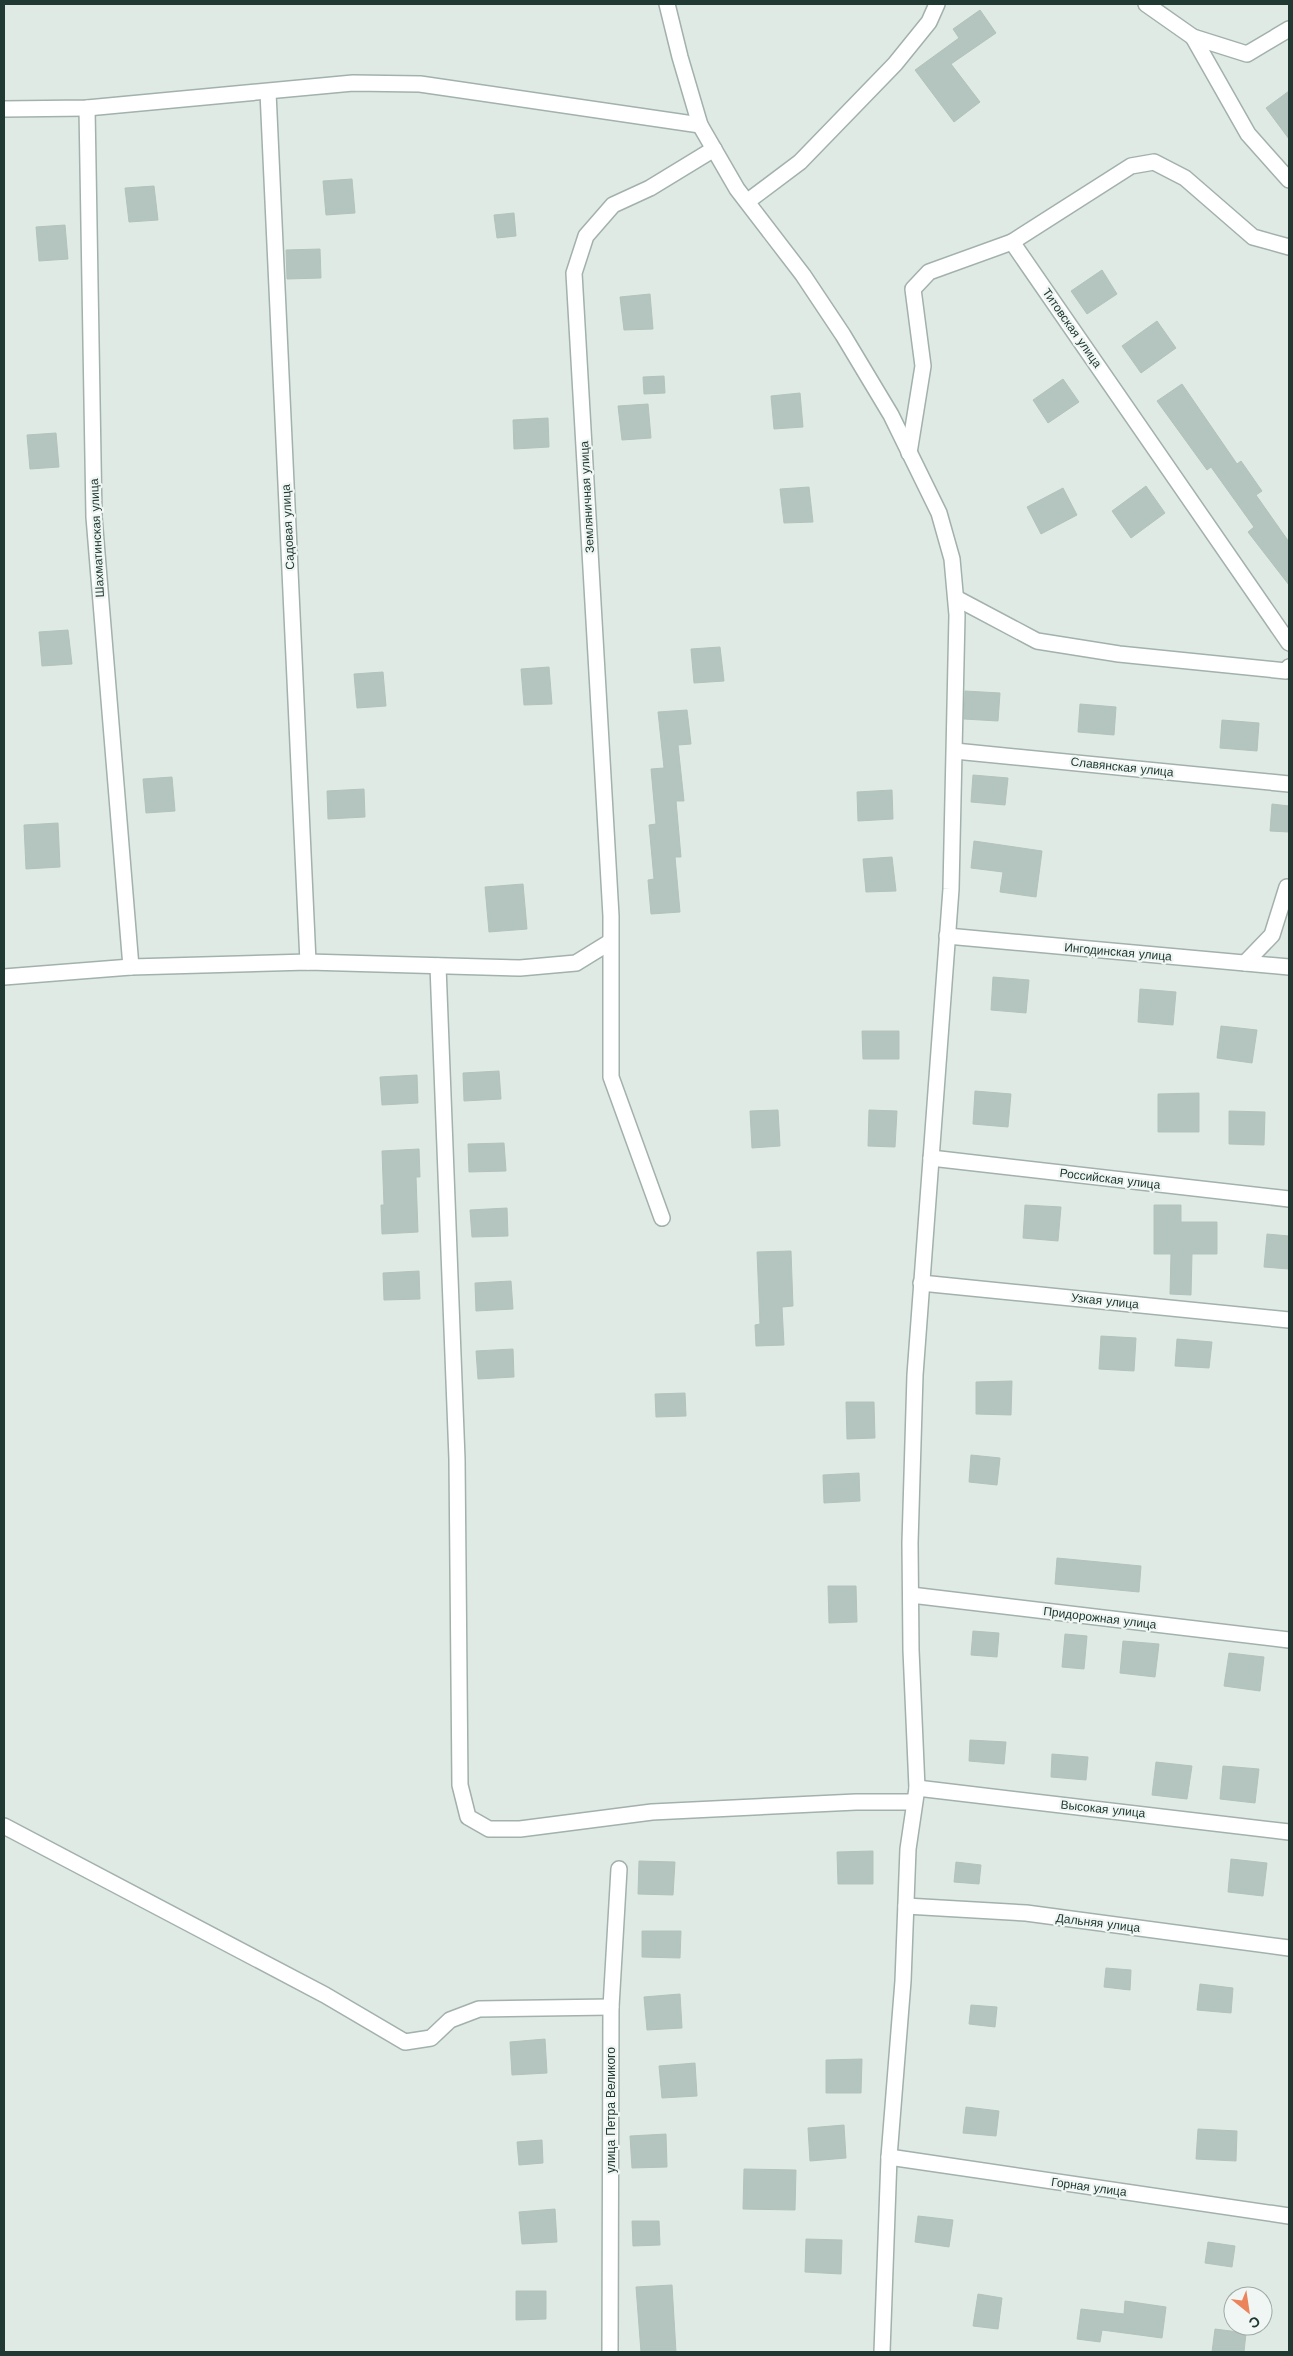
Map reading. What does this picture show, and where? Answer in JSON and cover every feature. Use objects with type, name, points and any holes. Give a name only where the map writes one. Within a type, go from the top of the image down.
[{"type":"street","points":[[667,4],[680,57],[700,124],[737,189],[803,275],[844,335],[891,415],[939,512],[952,559],[956,598],[958,647],[951,889],[921,1283],[910,1543],[915,1795],[908,1849],[903,1981],[889,2157],[882,2352]]},
{"type":"street","points":[[748,201],[800,162],[895,64],[930,22],[937,4]]},
{"type":"street","points":[[1146,4],[1194,37],[1247,54],[1289,29]]},
{"type":"street","points":[[1194,37],[1248,134],[1289,180]]},
{"type":"street","points":[[4,109],[87,108],[353,84],[420,84],[700,124]]},
{"type":"street","name":"Садовая улица","points":[[268,92],[308,962]]},
{"type":"street","name":"Шахматинская улица","points":[[87,108],[94,517],[131,967]]},
{"type":"street","name":"Земляничная улица","points":[[662,1218],[611,1077],[611,916],[574,273],[586,236],[613,205],[650,188],[714,149]]},
{"type":"street","points":[[910,453],[923,366],[913,289],[929,272],[1012,242],[1130,166],[1154,162],[1185,178],[1253,237],[1289,247]]},
{"type":"street","name":"Титовская улица","points":[[1012,242],[1289,643]]},
{"type":"street","points":[[956,598],[1037,641],[1119,654],[1286,671],[1289,667]]},
{"type":"street","name":"Славянская улица","points":[[955,751],[1289,784]]},
{"type":"street","points":[[1244,963],[1272,935],[1288,887]]},
{"type":"street","name":"Ингодинская улица","points":[[948,936],[1289,967]]},
{"type":"street","points":[[4,977],[131,967],[308,962],[520,968],[576,963],[610,942]]},
{"type":"street","name":"Высокая улица","points":[[438,966],[457,1459],[460,1785],[468,1817],[489,1829],[520,1829],[652,1812],[856,1802],[915,1795],[1289,1832]]},
{"type":"street","name":"Российская улица","points":[[931,1158],[1289,1199]]},
{"type":"street","name":"Узкая улица","points":[[921,1283],[1289,1320]]},
{"type":"street","name":"Придорожная улица","points":[[911,1595],[1289,1640]]},
{"type":"street","points":[[4,1826],[325,1995],[405,2042],[431,2038],[450,2020],[480,2009],[611,2007]]},
{"type":"street","name":"улица Петра Великого","points":[[610,2352],[611,2007],[619,1869]]},
{"type":"street","name":"Дальняя улица","points":[[906,1906],[1026,1913],[1289,1948]]},
{"type":"street","name":"Горная улица","points":[[889,2157],[1289,2216]]},
{"type":"building","points":[[980,10],[996,33],[951,64],[980,102],[954,122],[915,70],[959,38],[953,29]]},
{"type":"building","points":[[1289,91],[1289,139],[1266,108]]},
{"type":"building","points":[[352,179],[355,213],[326,215],[323,181]]},
{"type":"building","points":[[154,186],[158,220],[129,222],[125,188]]},
{"type":"building","points":[[514,213],[516,236],[497,238],[494,215]]},
{"type":"building","points":[[65,225],[68,259],[39,261],[36,227]]},
{"type":"building","points":[[320,249],[321,278],[287,279],[286,250]]},
{"type":"building","points":[[1102,270],[1117,294],[1087,314],[1071,291]]},
{"type":"building","points":[[650,294],[653,329],[624,330],[620,297]]},
{"type":"building","points":[[1157,321],[1176,348],[1141,373],[1122,346]]},
{"type":"building","points":[[664,376],[665,393],[644,394],[643,377]]},
{"type":"building","points":[[1063,379],[1079,402],[1048,423],[1033,400]]},
{"type":"building","points":[[1182,384],[1237,464],[1241,461],[1262,491],[1256,495],[1289,542],[1289,585],[1248,532],[1254,527],[1211,467],[1207,470],[1157,401]]},
{"type":"building","points":[[800,393],[803,427],[774,429],[771,396]]},
{"type":"building","points":[[648,404],[651,438],[622,440],[618,406]]},
{"type":"building","points":[[548,418],[549,447],[514,449],[513,420]]},
{"type":"building","points":[[56,433],[59,467],[30,469],[27,435]]},
{"type":"building","points":[[1146,486],[1165,513],[1131,538],[1112,511]]},
{"type":"building","points":[[809,487],[813,522],[784,523],[780,489]]},
{"type":"building","points":[[1063,488],[1077,515],[1041,534],[1027,507]]},
{"type":"building","points":[[68,630],[72,664],[42,666],[39,632]]},
{"type":"building","points":[[720,647],[724,681],[694,683],[691,649]]},
{"type":"building","points":[[549,667],[552,704],[524,705],[521,669]]},
{"type":"building","points":[[383,672],[386,706],[357,708],[354,674]]},
{"type":"building","points":[[965,691],[1000,693],[998,721],[964,719]]},
{"type":"building","points":[[1080,704],[1116,707],[1114,735],[1078,732]]},
{"type":"building","points":[[687,710],[691,744],[678,745],[684,801],[676,801],[681,857],[675,857],[680,912],[651,914],[648,880],[654,879],[649,825],[656,824],[651,769],[664,768],[658,712]]},
{"type":"building","points":[[1222,720],[1259,723],[1257,751],[1220,748]]},
{"type":"building","points":[[973,775],[1008,778],[1005,805],[971,802]]},
{"type":"building","points":[[172,777],[175,811],[146,813],[143,779]]},
{"type":"building","points":[[364,789],[365,817],[328,819],[327,791]]},
{"type":"building","points":[[892,790],[893,819],[858,821],[857,792]]},
{"type":"building","points":[[1272,804],[1289,806],[1289,832],[1270,831]]},
{"type":"building","points":[[58,823],[60,867],[26,869],[24,825]]},
{"type":"building","points":[[974,841],[1042,851],[1036,897],[1000,892],[1003,872],[971,868]]},
{"type":"building","points":[[892,857],[896,891],[866,892],[863,859]]},
{"type":"building","points":[[523,884],[527,929],[489,932],[485,887]]},
{"type":"building","points":[[993,977],[1029,980],[1026,1013],[991,1010]]},
{"type":"building","points":[[1140,989],[1176,992],[1173,1025],[1138,1022]]},
{"type":"building","points":[[1221,1026],[1257,1030],[1252,1063],[1217,1058]]},
{"type":"building","points":[[862,1031],[899,1031],[899,1059],[863,1059]]},
{"type":"building","points":[[499,1071],[501,1099],[464,1101],[463,1073]]},
{"type":"building","points":[[417,1075],[418,1103],[382,1105],[380,1077]]},
{"type":"building","points":[[975,1091],[1011,1094],[1008,1127],[973,1124]]},
{"type":"building","points":[[1199,1093],[1199,1132],[1158,1132],[1158,1094]]},
{"type":"building","points":[[778,1110],[780,1146],[752,1148],[750,1111]]},
{"type":"building","points":[[869,1110],[897,1111],[895,1147],[868,1146]]},
{"type":"building","points":[[1229,1111],[1265,1112],[1264,1145],[1229,1144]]},
{"type":"building","points":[[504,1143],[506,1171],[469,1172],[468,1144]]},
{"type":"building","points":[[419,1149],[420,1177],[416,1177],[418,1232],[382,1234],[381,1205],[384,1205],[382,1151]]},
{"type":"building","points":[[1025,1205],[1061,1207],[1058,1241],[1023,1238]]},
{"type":"building","points":[[1154,1205],[1181,1205],[1181,1222],[1217,1222],[1217,1254],[1192,1254],[1191,1295],[1170,1294],[1171,1254],[1154,1254]]},
{"type":"building","points":[[507,1208],[508,1236],[472,1237],[470,1210]]},
{"type":"building","points":[[1267,1234],[1289,1236],[1289,1269],[1264,1267]]},
{"type":"building","points":[[791,1251],[793,1306],[782,1307],[784,1345],[756,1346],[755,1325],[760,1324],[757,1252]]},
{"type":"building","points":[[419,1271],[420,1299],[384,1300],[383,1273]]},
{"type":"building","points":[[511,1281],[513,1309],[476,1311],[475,1283]]},
{"type":"building","points":[[1101,1336],[1136,1338],[1134,1371],[1099,1369]]},
{"type":"building","points":[[1177,1339],[1212,1342],[1209,1368],[1175,1366]]},
{"type":"building","points":[[513,1349],[514,1377],[478,1379],[476,1351]]},
{"type":"building","points":[[1012,1381],[1011,1415],[976,1414],[976,1382]]},
{"type":"building","points":[[685,1393],[686,1416],[656,1417],[655,1394]]},
{"type":"building","points":[[846,1402],[874,1402],[875,1438],[847,1439]]},
{"type":"building","points":[[971,1455],[1000,1458],[997,1485],[969,1482]]},
{"type":"building","points":[[859,1473],[860,1501],[824,1503],[823,1475]]},
{"type":"building","points":[[1057,1558],[1141,1566],[1139,1592],[1055,1584]]},
{"type":"building","points":[[828,1586],[856,1586],[857,1622],[829,1623]]},
{"type":"building","points":[[973,1631],[999,1633],[997,1657],[971,1655]]},
{"type":"building","points":[[1065,1634],[1087,1636],[1084,1669],[1062,1667]]},
{"type":"building","points":[[1123,1641],[1159,1644],[1155,1677],[1120,1673]]},
{"type":"building","points":[[1229,1653],[1264,1657],[1260,1691],[1224,1686]]},
{"type":"building","points":[[970,1740],[1006,1742],[1004,1764],[969,1761]]},
{"type":"building","points":[[1052,1754],[1088,1757],[1086,1780],[1051,1777]]},
{"type":"building","points":[[1156,1762],[1192,1766],[1187,1799],[1152,1795]]},
{"type":"building","points":[[1223,1766],[1259,1769],[1255,1803],[1220,1799]]},
{"type":"building","points":[[873,1851],[873,1884],[838,1884],[837,1852]]},
{"type":"building","points":[[1231,1859],[1267,1863],[1263,1896],[1228,1892]]},
{"type":"building","points":[[639,1861],[675,1862],[673,1895],[638,1894]]},
{"type":"building","points":[[956,1862],[981,1865],[979,1884],[954,1882]]},
{"type":"building","points":[[642,1931],[681,1931],[680,1958],[642,1957]]},
{"type":"building","points":[[1106,1968],[1131,1970],[1130,1990],[1104,1987]]},
{"type":"building","points":[[1200,1984],[1233,1988],[1231,2013],[1197,2010]]},
{"type":"building","points":[[680,1994],[682,2028],[647,2030],[644,1997]]},
{"type":"building","points":[[971,2005],[997,2007],[995,2027],[969,2024]]},
{"type":"building","points":[[545,2039],[547,2073],[512,2075],[510,2042]]},
{"type":"building","points":[[862,2059],[861,2093],[826,2093],[826,2060]]},
{"type":"building","points":[[695,2063],[697,2096],[662,2098],[659,2066]]},
{"type":"building","points":[[966,2107],[999,2111],[996,2136],[963,2133]]},
{"type":"building","points":[[844,2125],[846,2158],[810,2161],[808,2128]]},
{"type":"building","points":[[1198,2129],[1237,2131],[1236,2161],[1196,2159]]},
{"type":"building","points":[[666,2134],[667,2167],[632,2168],[630,2136]]},
{"type":"building","points":[[542,2140],[543,2163],[519,2165],[517,2142]]},
{"type":"building","points":[[744,2169],[796,2170],[795,2210],[743,2209]]},
{"type":"building","points":[[555,2209],[557,2242],[522,2244],[519,2212]]},
{"type":"building","points":[[918,2216],[953,2220],[949,2247],[915,2242]]},
{"type":"building","points":[[632,2221],[659,2221],[660,2245],[633,2246]]},
{"type":"building","points":[[806,2239],[842,2240],[841,2274],[805,2272]]},
{"type":"building","points":[[1208,2242],[1235,2246],[1232,2267],[1205,2263]]},
{"type":"building","points":[[672,2285],[676,2352],[641,2352],[636,2287]]},
{"type":"building","points":[[516,2291],[546,2291],[546,2319],[516,2320]]},
{"type":"building","points":[[978,2294],[1002,2298],[998,2329],[973,2326]]},
{"type":"building","points":[[1125,2301],[1166,2307],[1162,2338],[1102,2330],[1100,2342],[1077,2339],[1081,2309],[1124,2314]]},
{"type":"building","points":[[1215,2329],[1223,2330],[1223,2336],[1246,2336],[1244,2352],[1212,2352]]}]
